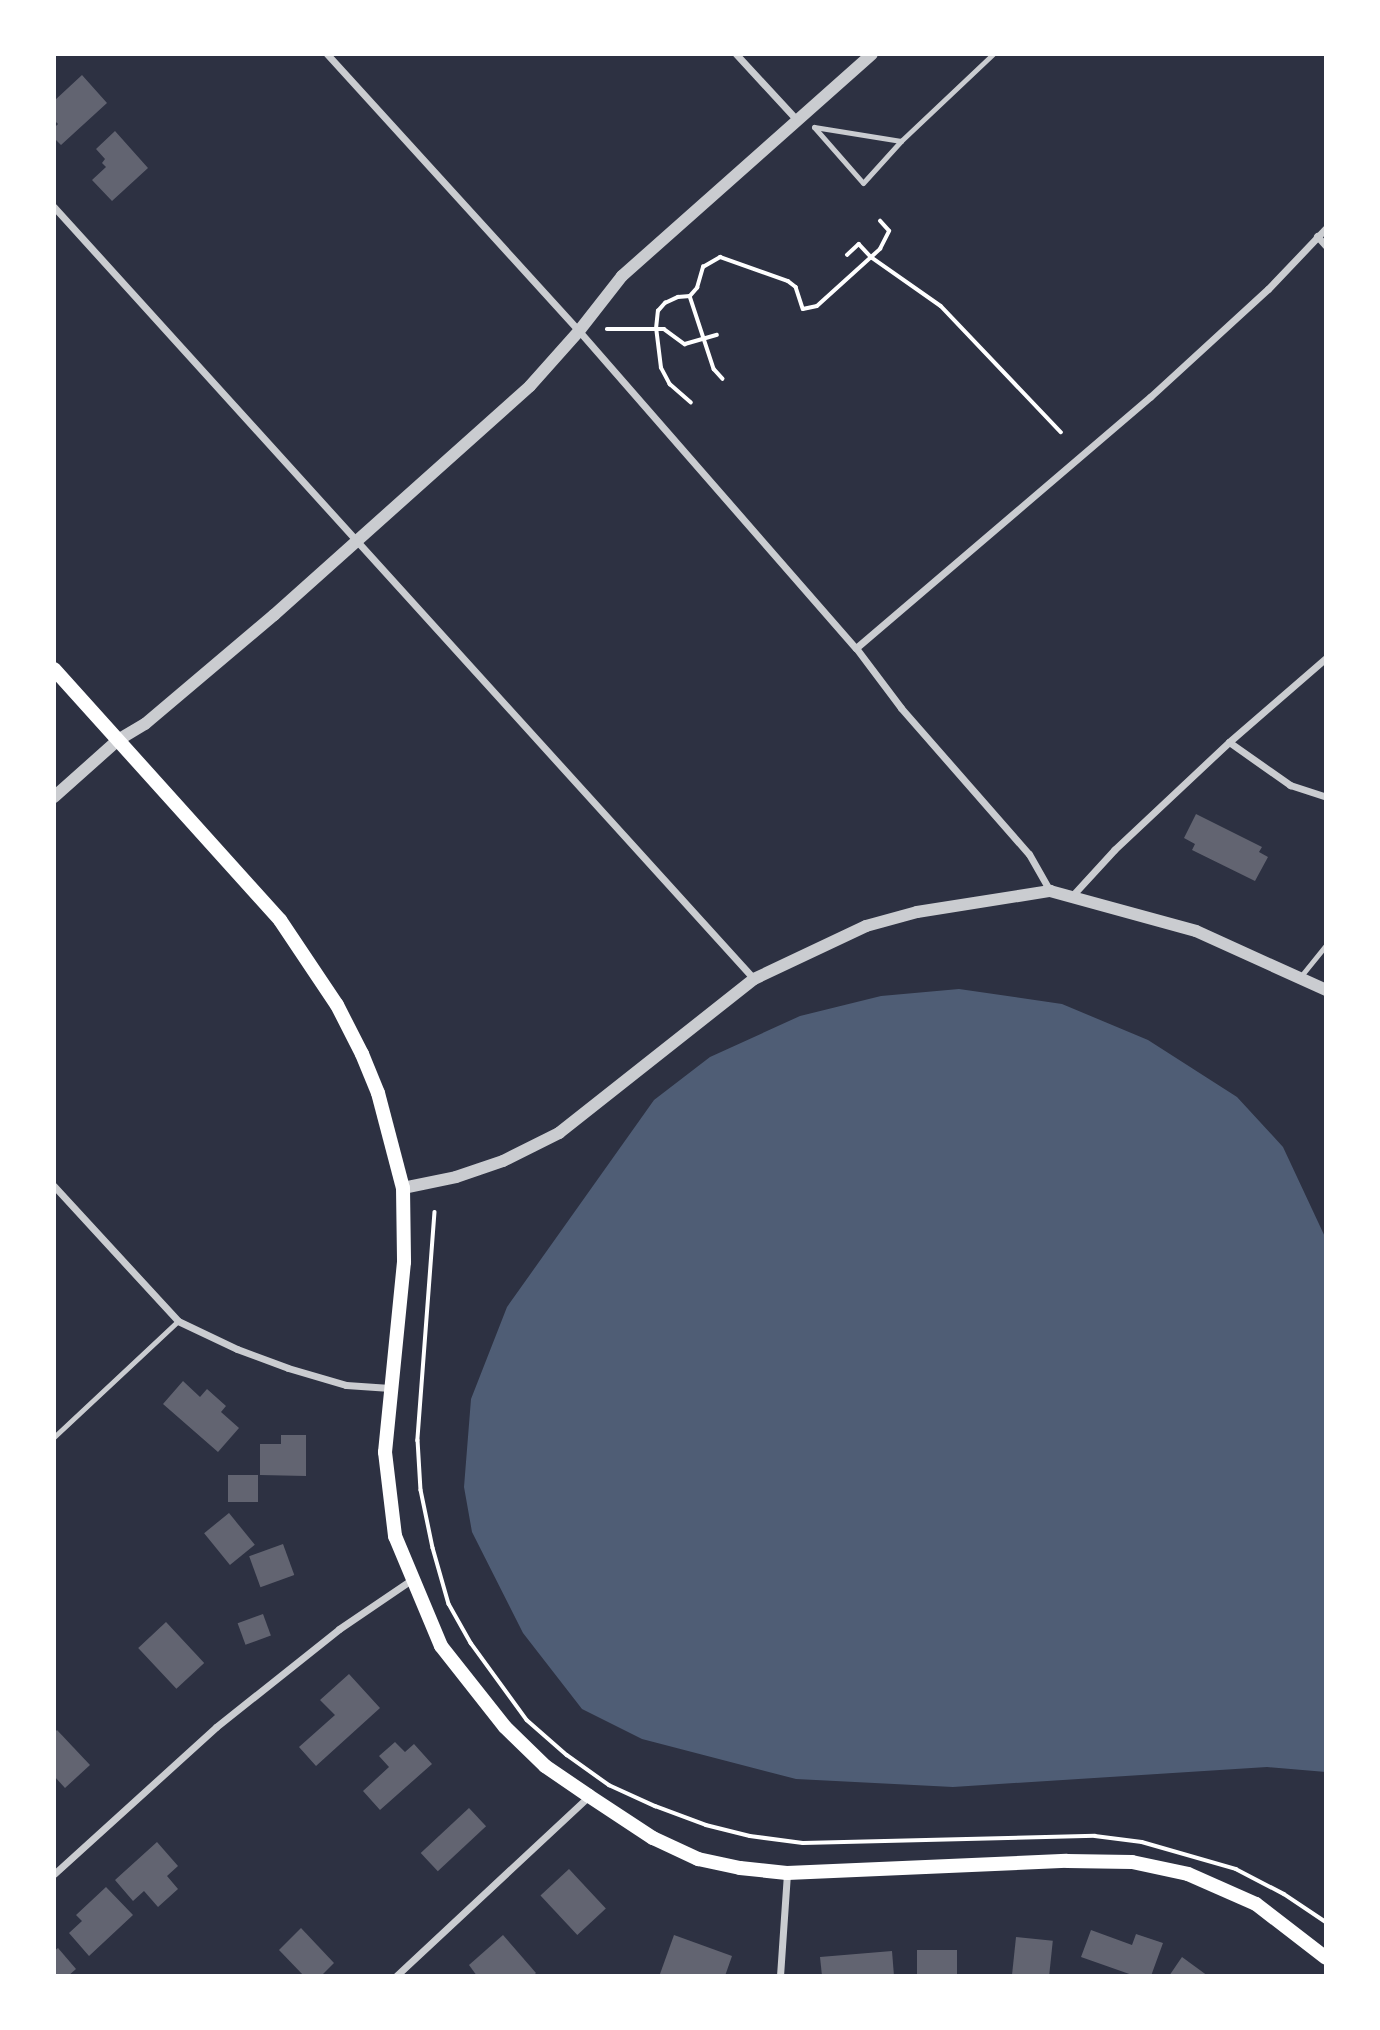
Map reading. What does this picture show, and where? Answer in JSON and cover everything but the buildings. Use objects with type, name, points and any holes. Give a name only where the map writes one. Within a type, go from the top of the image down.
[{"type":"main road","points":[[54,669],[281,920],[338,1005],[378,1093],[403,1188],[404,1262],[385,1452],[395,1536],[411,1580],[441,1646],[494,1715],[545,1766],[653,1838],[698,1859],[740,1868],[787,1873],[1067,1861],[1132,1861],[1188,1874],[1256,1904],[1326,1958]]},
{"type":"street","points":[[327,54],[579,331],[856,648],[901,708],[1029,854],[1050,891]]},
{"type":"street","points":[[736,54],[797,120]]},
{"type":"street","points":[[54,797],[118,740],[145,724],[530,386],[579,331],[622,276],[872,54]]},
{"type":"street","points":[[54,207],[754,979]]},
{"type":"street","points":[[856,648],[1150,397],[1268,289],[1326,228]]},
{"type":"street","points":[[1317,236],[1326,246]]},
{"type":"street","points":[[1070,899],[1114,850],[1228,742],[1326,658]]},
{"type":"street","points":[[1228,742],[1290,785],[1326,797]]},
{"type":"street","points":[[403,1188],[456,1177],[503,1161],[559,1133],[754,979],[821,945],[899,915],[1050,891],[1070,899],[1196,931],[1326,990]]},
{"type":"street","points":[[54,1186],[178,1321],[236,1349],[288,1368],[346,1385],[390,1388]]},
{"type":"street","points":[[54,1874],[216,1727],[338,1629],[411,1580]]},
{"type":"street","points":[[396,1976],[589,1796]]},
{"type":"street","points":[[780,1976],[787,1873]]},
{"type":"lane","points":[[814,127],[863,183],[901,141],[993,54]]},
{"type":"lane","points":[[797,120],[814,127],[901,141]]},
{"type":"lane","points":[[1299,979],[1326,945]]},
{"type":"lane","points":[[54,1437],[178,1321]]},
{"type":"path","points":[[691,403],[670,385],[661,368],[656,328],[658,311],[665,303],[678,297],[690,296],[697,288],[703,267],[720,257],[788,281],[796,287],[803,309],[817,306],[880,249],[889,231],[880,221]]},
{"type":"path","points":[[847,255],[859,244],[871,257],[941,306],[1060,432]]},
{"type":"path","points":[[690,296],[715,369],[723,379]]},
{"type":"path","points":[[607,329],[664,329],[685,344],[717,335]]},
{"type":"path","points":[[435,1212],[418,1440],[422,1490],[433,1548],[449,1604],[471,1643],[527,1720],[567,1755],[609,1784],[655,1806],[706,1825],[750,1836],[803,1843],[1095,1836],[1143,1842],[1236,1869],[1284,1894],[1326,1922]]},
{"type":"water","points":[[959,989],[1062,1004],[1148,1040],[1237,1097],[1283,1147],[1326,1239],[1326,1772],[1267,1767],[953,1787],[796,1779],[642,1739],[582,1709],[523,1633],[472,1532],[464,1487],[471,1399],[507,1307],[654,1100],[710,1057],[800,1016],[881,996]]}]
